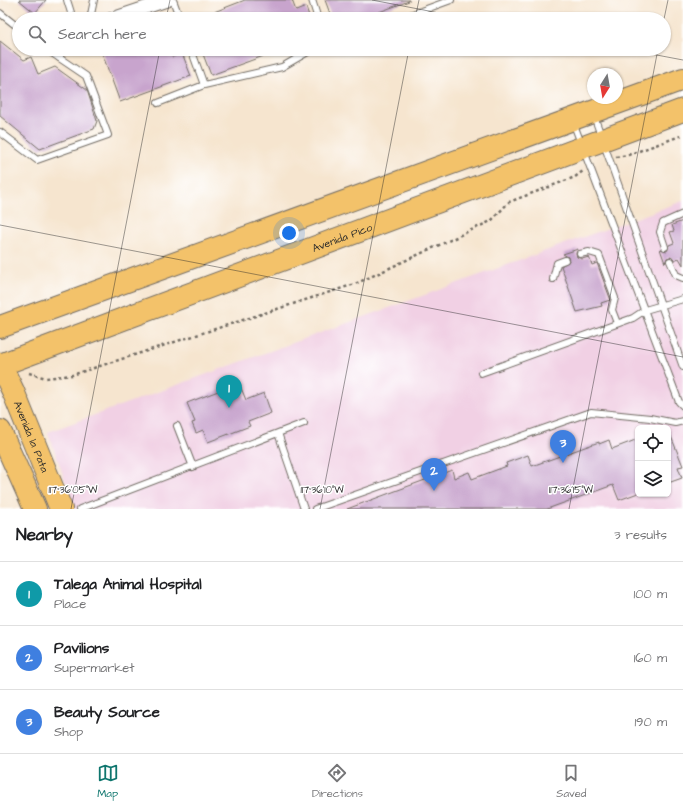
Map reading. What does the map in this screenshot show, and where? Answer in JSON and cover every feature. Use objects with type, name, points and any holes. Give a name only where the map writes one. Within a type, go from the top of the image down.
[{"type":"highway","points":[[0,327],[592,111],[683,80]]},
{"type":"highway","name":"Avenida Pico","points":[[0,364],[596,153],[683,110]]},
{"type":"highway","name":"Avenida la Pata","points":[[0,364],[13,391],[62,509]]},
{"type":"highway","points":[[0,431],[35,509]]},
{"type":"street","points":[[132,12],[168,0]]},
{"type":"lane","points":[[67,0],[71,12]]},
{"type":"lane","points":[[91,12],[94,0]]},
{"type":"lane","points":[[173,0],[177,12]]},
{"type":"lane","points":[[312,0],[316,12]]},
{"type":"lane","points":[[414,12],[434,3],[451,0]]},
{"type":"lane","points":[[0,13],[12,22]]},
{"type":"lane","points":[[0,132],[37,160],[108,135],[86,76],[56,56]]},
{"type":"lane","points":[[194,56],[204,85]]},
{"type":"lane","points":[[158,103],[204,85],[282,67],[301,56]]},
{"type":"lane","points":[[592,111],[596,153],[646,310],[679,402],[683,406]]},
{"type":"lane","points":[[571,119],[596,153],[661,306],[683,367]]},
{"type":"lane","points":[[665,247],[660,232],[664,223],[683,214]]},
{"type":"lane","points":[[580,254],[589,252],[599,255],[615,298],[612,310],[617,323]]},
{"type":"lane","points":[[553,279],[557,263],[565,260]]},
{"type":"lane","points":[[670,261],[676,275],[683,278]]},
{"type":"lane","points":[[481,373],[617,323],[646,310],[683,298]]},
{"type":"lane","points":[[315,509],[591,412],[650,418],[675,423],[683,421]]},
{"type":"lane","points":[[80,509],[193,467],[304,423]]},
{"type":"lane","points":[[177,426],[193,467]]},
{"type":"lane","points":[[278,433],[304,509]]},
{"type":"path","points":[[26,372],[46,378],[72,375],[355,284],[491,221],[509,202],[575,177],[596,153],[628,155],[683,135]]},
{"type":"shaded area","points":[[683,201],[683,509],[75,509],[48,432]]},
{"type":"building","points":[[19,0],[46,0],[36,12],[34,12]]},
{"type":"building","points":[[245,0],[292,0],[296,11],[306,7],[308,12],[214,12]]},
{"type":"building","points":[[325,0],[409,0],[379,12],[329,12]]},
{"type":"building","points":[[0,41],[12,50],[12,56],[19,56],[24,60],[31,57],[38,74],[55,67],[87,90],[97,121],[94,129],[40,149],[0,116]]},
{"type":"building","points":[[103,56],[183,56],[191,76],[120,102]]},
{"type":"building","points":[[204,56],[263,56],[211,75]]},
{"type":"building","points":[[683,221],[683,265],[679,258],[674,260],[670,257],[667,258],[665,263],[660,249],[667,251],[669,245],[674,243],[670,232],[674,231],[672,225]]},
{"type":"building","points":[[578,249],[576,253],[577,257],[582,259],[589,257],[592,265],[597,263],[610,300],[601,303],[602,306],[577,312],[561,266],[569,261],[568,257],[563,254]]},
{"type":"building","points":[[239,383],[246,400],[264,393],[271,413],[248,422],[250,426],[208,442],[203,430],[196,433],[192,423],[195,422],[187,403]]},
{"type":"building","points":[[671,436],[683,466],[678,467],[682,478],[671,482]]},
{"type":"building","points":[[609,440],[612,449],[635,440],[635,494],[619,500],[613,485],[547,509],[347,509],[452,470],[454,478],[469,472],[472,479],[507,466],[506,463],[528,455],[532,466],[599,442],[599,444]]},
{"type":"place","name":"Talega Animal Hospital","points":[[229,408]]},
{"type":"place","name":"Beauty Source","points":[[563,463]]},
{"type":"place","name":"Pavilions","points":[[434,491]]}]
